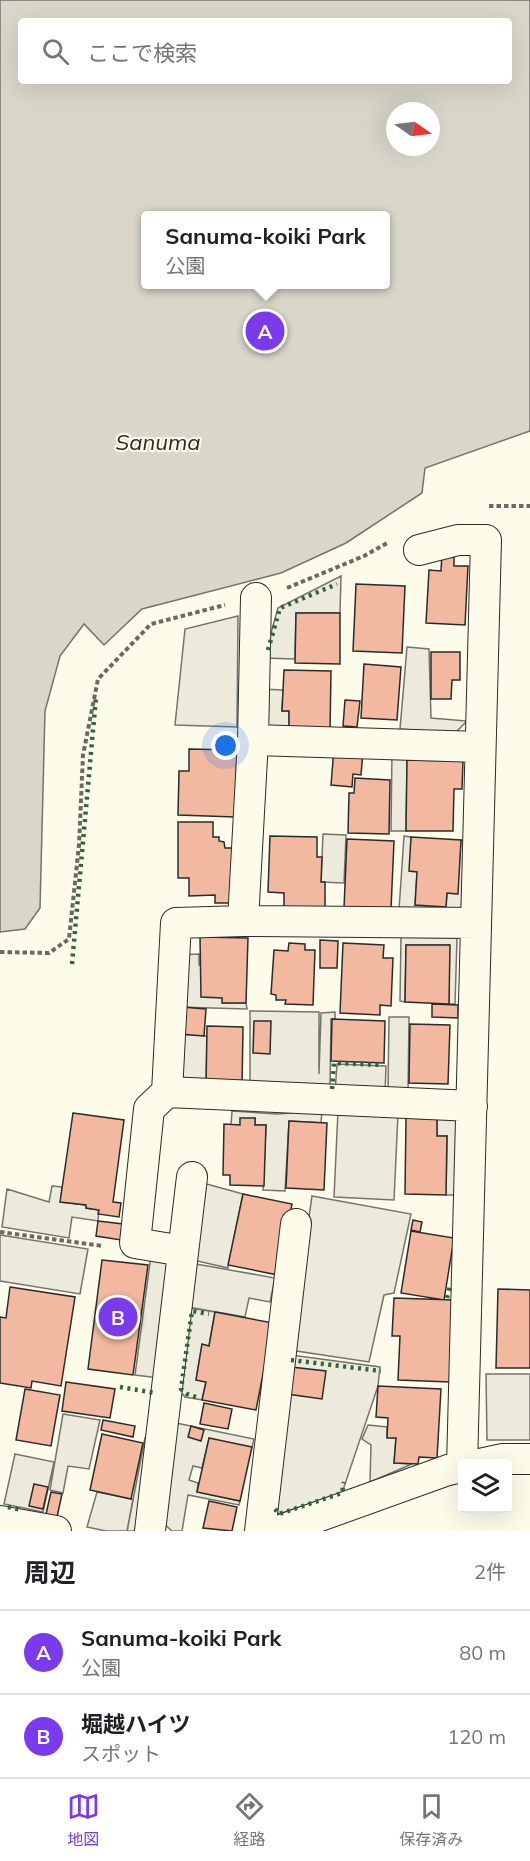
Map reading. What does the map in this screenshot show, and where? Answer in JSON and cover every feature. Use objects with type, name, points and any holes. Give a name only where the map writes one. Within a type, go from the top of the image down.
[{"type":"street","points":[[406,545],[458,540],[486,522]]},
{"type":"street","points":[[462,1459],[486,522]]},
{"type":"street","points":[[243,921],[253,740],[256,598]]},
{"type":"street","points":[[253,740],[480,747]]},
{"type":"street","points":[[183,1251],[135,1243],[149,1109],[167,1092],[176,922],[476,923]]},
{"type":"street","points":[[167,1092],[472,1106]]},
{"type":"street","points":[[150,1531],[192,1177]]},
{"type":"street","points":[[261,1531],[296,1224]]},
{"type":"street","points":[[512,1459],[530,1459]]},
{"type":"street","points":[[278,1531],[458,1468]]},
{"type":"street","points":[[0,1521],[56,1531]]},
{"type":"path","points":[[486,522],[530,506]]},
{"type":"path","points":[[0,952],[49,953],[69,939],[78,845],[83,755],[98,679],[151,624],[281,591],[364,556],[406,545]]},
{"type":"path","points":[[0,1232],[135,1250],[135,1243]]},
{"type":"shaded area","points":[[341,576],[340,613],[296,613],[295,659],[264,658],[278,608]]},
{"type":"shaded area","points":[[238,616],[237,727],[175,725],[185,629]]},
{"type":"shaded area","points":[[407,647],[429,649],[431,718],[467,721],[455,733],[400,729]]},
{"type":"shaded area","points":[[261,689],[283,690],[282,711],[289,711],[289,730],[266,727]]},
{"type":"shaded area","points":[[392,750],[437,760],[407,760],[406,831],[391,831]]},
{"type":"shaded area","points":[[323,834],[346,835],[344,883],[321,882]]},
{"type":"shaded area","points":[[404,836],[411,837],[417,872],[415,905],[446,907],[447,893],[457,894],[461,840],[465,841],[461,914],[399,910]]},
{"type":"shaded area","points":[[401,937],[457,938],[455,1004],[449,1004],[449,945],[406,945],[405,1002],[400,1001]]},
{"type":"shaded area","points":[[199,954],[199,965],[202,966],[223,1003],[246,1003],[247,1009],[177,1007],[180,955]]},
{"type":"shaded area","points":[[250,1011],[319,1012],[319,1074],[321,1013],[335,1012],[335,1019],[331,1019],[330,1091],[250,1090]]},
{"type":"shaded area","points":[[389,1017],[409,1017],[408,1093],[388,1092]]},
{"type":"shaded area","points":[[179,1034],[207,1036],[206,1087],[183,1086]]},
{"type":"shaded area","points":[[337,1064],[386,1066],[385,1094],[335,1092]]},
{"type":"shaded area","points":[[232,1111],[277,1114],[322,1111],[321,1123],[289,1121],[285,1191],[263,1190],[266,1125],[255,1125],[255,1118],[240,1125],[231,1125]]},
{"type":"shaded area","points":[[338,1111],[398,1114],[394,1200],[334,1197]]},
{"type":"shaded area","points":[[437,1119],[457,1119],[456,1195],[446,1195],[447,1136],[437,1136]]},
{"type":"shaded area","points":[[203,1183],[243,1194],[228,1268],[193,1260]]},
{"type":"shaded area","points":[[52,1186],[62,1187],[61,1202],[86,1205],[86,1208],[99,1210],[98,1221],[72,1217],[69,1238],[2,1227],[7,1189],[49,1202]]},
{"type":"shaded area","points":[[312,1196],[411,1214],[394,1293],[384,1295],[369,1362],[290,1350]]},
{"type":"shaded area","points":[[0,1235],[88,1249],[80,1294],[0,1281]]},
{"type":"shaded area","points":[[151,1255],[175,1258],[159,1378],[135,1375]]},
{"type":"shaded area","points":[[196,1264],[275,1278],[270,1302],[249,1298],[245,1317],[188,1307]]},
{"type":"shaded area","points":[[190,1308],[215,1312],[209,1346],[202,1345],[196,1380],[206,1382],[202,1400],[185,1397],[178,1389]]},
{"type":"shaded area","points":[[291,1355],[380,1367],[378,1386],[342,1493],[279,1514],[274,1508]]},
{"type":"shaded area","points":[[486,1374],[530,1374],[530,1440],[487,1440]]},
{"type":"shaded area","points":[[63,1414],[100,1420],[89,1469],[68,1466],[63,1493],[50,1490]]},
{"type":"shaded area","points":[[176,1423],[254,1439],[252,1447],[209,1439],[202,1468],[193,1466],[189,1480],[198,1483],[197,1492],[240,1501],[239,1505],[188,1495],[182,1531],[172,1531],[162,1522]]},
{"type":"shaded area","points":[[368,1425],[387,1427],[387,1437],[396,1438],[394,1463],[412,1464],[370,1482],[371,1445],[362,1439]]},
{"type":"shaded area","points":[[145,1438],[157,1441],[139,1531],[127,1531]]},
{"type":"shaded area","points":[[15,1454],[54,1462],[43,1512],[4,1504]]},
{"type":"shaded area","points":[[97,1492],[133,1499],[127,1531],[106,1531],[87,1527]]},
{"type":"water","name":"Sanuma","points":[[0,0],[530,0],[530,431],[425,468],[422,493],[346,543],[281,573],[142,609],[104,645],[84,624],[60,656],[45,711],[40,908],[25,929],[0,932]]},
{"type":"building","points":[[442,554],[454,554],[454,566],[468,566],[465,625],[426,623],[429,570],[441,571]]},
{"type":"building","points":[[356,584],[405,586],[402,653],[353,651]]},
{"type":"building","points":[[296,613],[340,613],[340,664],[295,663]]},
{"type":"building","points":[[431,652],[460,652],[460,680],[452,680],[451,699],[431,699]]},
{"type":"building","points":[[364,664],[401,667],[397,720],[361,718]]},
{"type":"building","points":[[284,670],[331,671],[330,731],[289,730],[289,711],[282,711]]},
{"type":"building","points":[[345,700],[360,701],[357,727],[343,726]]},
{"type":"building","points":[[334,748],[363,751],[361,775],[353,774],[352,787],[331,785]]},
{"type":"building","points":[[189,749],[237,750],[235,817],[178,815],[179,771],[189,771]]},
{"type":"building","points":[[407,760],[463,761],[462,789],[454,789],[453,831],[406,831]]},
{"type":"building","points":[[355,778],[390,780],[389,834],[348,833],[349,793],[354,793]]},
{"type":"building","points":[[178,822],[213,822],[213,837],[219,837],[219,841],[224,842],[225,848],[235,848],[235,903],[215,903],[215,895],[189,896],[189,878],[178,878]]},
{"type":"building","points":[[270,836],[317,837],[317,857],[322,857],[321,882],[325,882],[325,912],[284,911],[284,893],[268,892]]},
{"type":"building","points":[[411,837],[461,840],[458,894],[447,893],[446,907],[415,905],[417,872],[409,871]]},
{"type":"building","points":[[347,839],[394,841],[391,909],[344,908]]},
{"type":"building","points":[[200,937],[248,938],[246,1003],[222,1003],[222,998],[201,997]]},
{"type":"building","points":[[320,940],[338,941],[337,968],[320,968]]},
{"type":"building","points":[[289,943],[305,944],[305,950],[315,950],[313,1005],[285,1004],[286,1000],[276,1000],[276,995],[271,994],[274,950],[288,951]]},
{"type":"building","points":[[343,943],[384,945],[383,958],[393,958],[391,1006],[380,1005],[380,1015],[340,1013]]},
{"type":"building","points":[[406,945],[450,945],[449,1004],[405,1002]]},
{"type":"building","points":[[432,1004],[458,1005],[458,1018],[432,1017]]},
{"type":"building","points":[[182,1007],[206,1009],[204,1036],[179,1034]]},
{"type":"building","points":[[332,1019],[385,1021],[384,1063],[331,1061]]},
{"type":"building","points":[[254,1021],[271,1021],[270,1054],[253,1053]]},
{"type":"building","points":[[410,1024],[450,1025],[448,1084],[409,1083]]},
{"type":"building","points":[[207,1026],[243,1027],[242,1088],[206,1087]]},
{"type":"building","points":[[73,1113],[124,1120],[113,1202],[121,1203],[119,1217],[98,1214],[99,1210],[86,1208],[86,1205],[60,1202]]},
{"type":"building","points":[[240,1118],[255,1118],[255,1125],[266,1125],[264,1186],[230,1185],[230,1175],[223,1175],[224,1124],[240,1125]]},
{"type":"building","points":[[406,1118],[437,1119],[437,1136],[447,1136],[446,1195],[405,1194]]},
{"type":"building","points":[[289,1121],[327,1123],[324,1190],[286,1188]]},
{"type":"building","points":[[243,1194],[292,1204],[278,1275],[228,1265]]},
{"type":"building","points":[[413,1220],[422,1222],[420,1232],[411,1230]]},
{"type":"building","points":[[98,1221],[123,1224],[121,1240],[96,1236]]},
{"type":"building","points":[[411,1231],[454,1238],[444,1300],[401,1293]]},
{"type":"building","points":[[102,1260],[148,1265],[133,1375],[88,1369]]},
{"type":"building","points":[[10,1287],[75,1297],[61,1386],[32,1381],[31,1388],[0,1383],[0,1317],[6,1318]]},
{"type":"building","points":[[498,1289],[530,1290],[530,1368],[496,1368]]},
{"type":"building","points":[[394,1298],[454,1300],[450,1382],[398,1380],[400,1336],[392,1336]]},
{"type":"building","points":[[215,1312],[273,1323],[256,1410],[202,1400],[206,1382],[196,1380],[202,1344],[209,1346]]},
{"type":"building","points":[[291,1367],[326,1371],[322,1399],[287,1394]]},
{"type":"building","points":[[66,1382],[115,1389],[110,1418],[62,1411]]},
{"type":"building","points":[[378,1386],[441,1389],[437,1458],[419,1457],[418,1464],[394,1463],[396,1438],[387,1438],[388,1418],[376,1417]]},
{"type":"building","points":[[25,1389],[60,1395],[51,1446],[16,1440]]},
{"type":"building","points":[[204,1403],[232,1409],[228,1429],[200,1424]]},
{"type":"building","points":[[103,1420],[135,1426],[133,1437],[101,1430]]},
{"type":"building","points":[[191,1426],[204,1430],[201,1441],[188,1437]]},
{"type":"building","points":[[102,1434],[143,1443],[131,1499],[90,1490]]},
{"type":"building","points":[[209,1438],[252,1447],[240,1501],[197,1492]]},
{"type":"building","points":[[34,1484],[48,1487],[43,1509],[29,1506]]},
{"type":"building","points":[[51,1492],[62,1494],[57,1517],[46,1514]]},
{"type":"building","points":[[209,1501],[237,1507],[232,1531],[203,1528]]},
{"type":"hedge","points":[[268,650],[280,608],[337,584]]},
{"type":"hedge","points":[[72,964],[96,697]]},
{"type":"hedge","points":[[332,1089],[334,1063],[383,1065]]},
{"type":"hedge","points":[[447,1298],[450,1286]]},
{"type":"hedge","points":[[196,1397],[181,1389],[192,1311],[209,1314]]},
{"type":"hedge","points":[[291,1360],[381,1371]]},
{"type":"hedge","points":[[120,1387],[155,1393]]},
{"type":"hedge","points":[[275,1509],[279,1514],[342,1493],[344,1482]]},
{"type":"hedge","points":[[8,1507],[22,1510]]},
{"type":"place","name":"Sanuma-koiki Park","points":[[265,331]]},
{"type":"place","name":"堀越ハイツ","points":[[118,1317]]}]
